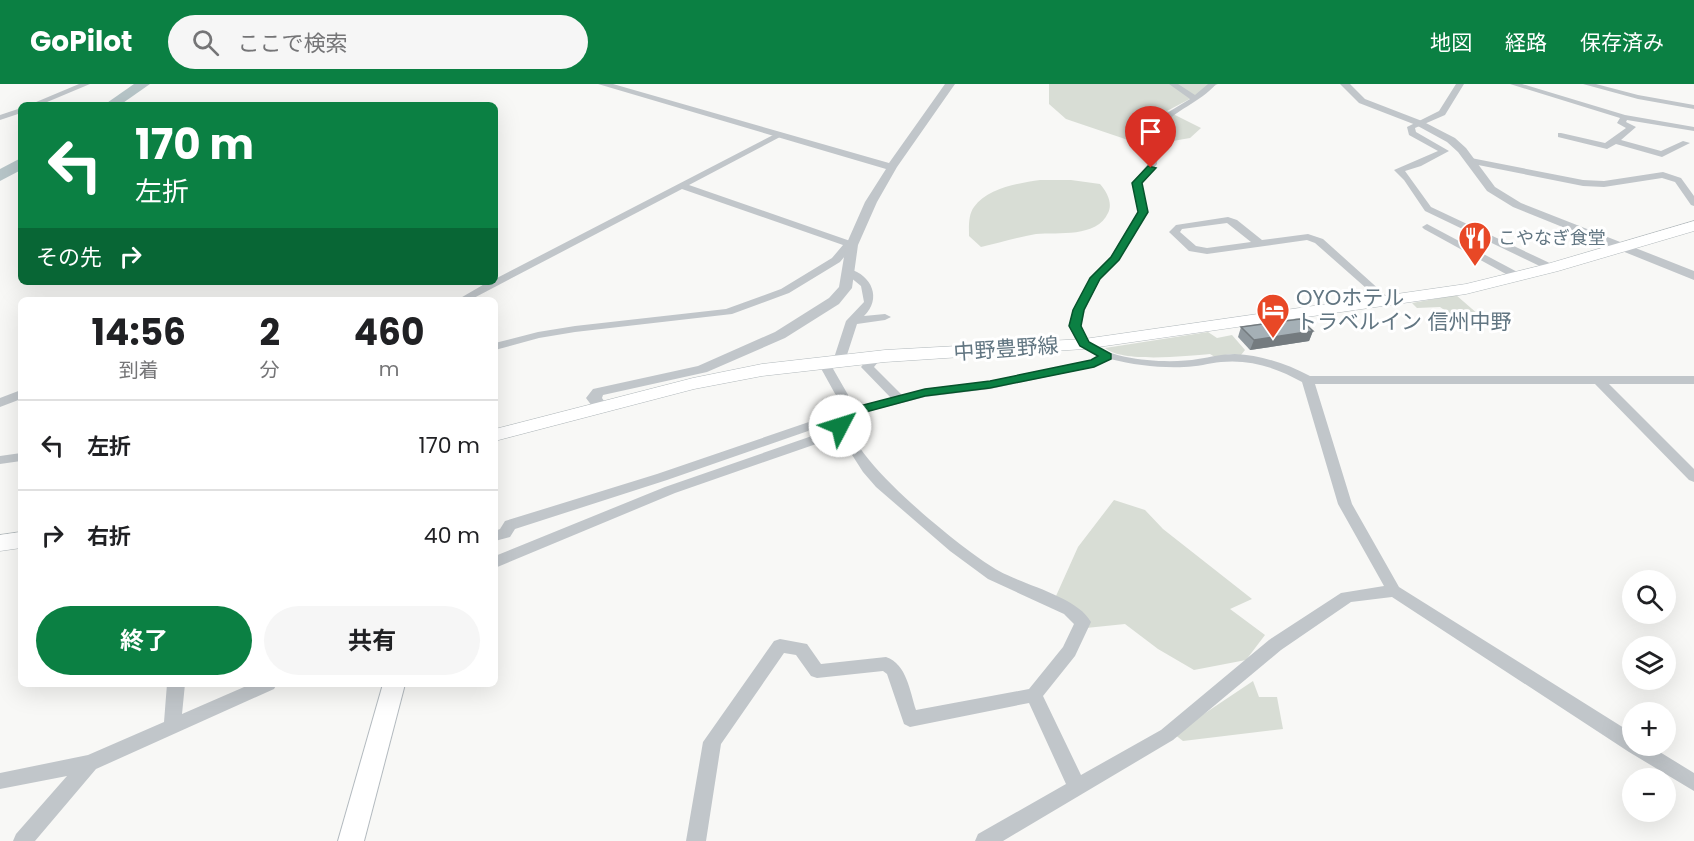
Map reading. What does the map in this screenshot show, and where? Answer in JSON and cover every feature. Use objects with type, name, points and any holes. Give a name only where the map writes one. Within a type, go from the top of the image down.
[{"type":"main road","name":"中野豊野線","points":[[498,434],[600,407],[751,373],[876,357],[1084,344],[1466,289],[1552,268],[1694,226]]},
{"type":"main road","points":[[0,543],[18,540]]},
{"type":"main road","points":[[351,841],[393,687]]},
{"type":"street","points":[[41,102],[86,84]]},
{"type":"street","points":[[603,84],[892,167]]},
{"type":"street","points":[[600,407],[594,398],[598,392],[702,369],[780,335],[834,301],[845,288],[852,244],[871,202],[892,167],[950,84]]},
{"type":"street","points":[[1173,84],[1195,99]]},
{"type":"street","points":[[1212,84],[1195,99],[1159,123],[1154,130],[1155,154],[1151,168],[1137,183],[1143,212],[1115,258],[1095,278],[1079,310],[1075,326],[1084,344],[1107,356],[1152,362],[1196,363],[1225,358],[1260,361],[1308,380],[1694,380]]},
{"type":"street","points":[[1345,84],[1362,101],[1419,123],[1451,141],[1471,161],[1477,173],[1491,189],[1517,205],[1694,276]]},
{"type":"street","points":[[1460,84],[1442,113],[1411,127],[1413,133],[1445,151],[1418,164],[1398,170],[1411,181],[1419,202],[1438,214],[1552,268]]},
{"type":"street","points":[[1514,84],[1624,117],[1694,129]]},
{"type":"street","points":[[1587,84],[1638,97],[1694,106]]},
{"type":"street","points":[[0,118],[18,111]]},
{"type":"street","points":[[1561,135],[1607,146],[1632,127],[1621,123],[1624,117]]},
{"type":"street","points":[[498,281],[777,135]]},
{"type":"street","points":[[1616,141],[1662,154],[1686,143]]},
{"type":"street","points":[[1471,161],[1583,183],[1604,184],[1663,175],[1678,180],[1694,203]]},
{"type":"street","points":[[680,185],[852,244]]},
{"type":"street","points":[[1260,244],[1234,222],[1228,220],[1179,227],[1174,232],[1193,249],[1207,251],[1260,244],[1308,237],[1319,241],[1387,301]]},
{"type":"street","points":[[1427,227],[1519,277]]},
{"type":"street","points":[[498,346],[575,328],[728,312],[785,291],[824,268],[852,244]]},
{"type":"street","points":[[696,841],[712,742],[780,646],[801,649],[817,671],[886,664],[894,670],[910,719],[1034,695],[1069,651],[1083,622],[1070,610],[993,575],[955,547],[881,484],[868,469],[844,417],[832,362],[852,321],[867,306],[870,296],[864,282],[849,272]]},
{"type":"street","points":[[468,297],[490,285]]},
{"type":"street","points":[[852,321],[885,317]]},
{"type":"street","points":[[498,536],[505,534],[510,525],[899,399],[925,393],[990,385],[1094,363],[1107,356]]},
{"type":"street","points":[[876,357],[867,367],[899,399]]},
{"type":"street","points":[[1308,380],[1346,504],[1394,591],[1622,736]]},
{"type":"street","points":[[1598,380],[1694,477]]},
{"type":"street","points":[[0,403],[18,395]]},
{"type":"street","points":[[498,561],[670,490],[814,440],[844,417]]},
{"type":"street","points":[[0,460],[18,457]]},
{"type":"street","points":[[985,841],[1167,735],[1275,645],[1347,597],[1394,591]]},
{"type":"street","points":[[172,728],[176,687]]},
{"type":"street","points":[[0,781],[90,764],[261,687]]},
{"type":"street","points":[[1034,695],[1077,787]]},
{"type":"street","points":[[1652,756],[1694,783]]},
{"type":"street","points":[[23,841],[90,764]]},
{"type":"shaded area","points":[[1049,84],[1218,84],[1167,111],[1201,128],[1190,138],[1167,142],[1131,141],[1066,119],[1049,104]]},
{"type":"shaded area","points":[[1040,180],[1071,180],[1100,184],[1109,198],[1108,213],[1095,227],[1076,232],[1036,234],[981,247],[969,236],[969,221],[974,207],[987,195],[1004,188]]},
{"type":"shaded area","points":[[1456,295],[1479,315],[1455,317],[1440,307],[1417,308],[1412,303]]},
{"type":"shaded area","points":[[1208,332],[1217,338],[1232,335],[1245,350],[1241,355],[1230,354],[1215,357],[1210,354],[1140,357],[1113,353],[1105,348]]},
{"type":"shaded area","points":[[1114,500],[1145,510],[1163,529],[1252,599],[1230,609],[1265,635],[1246,660],[1194,670],[1158,649],[1125,624],[1086,628],[1056,596],[1078,547]]},
{"type":"shaded area","points":[[1253,681],[1259,697],[1277,697],[1283,729],[1183,741],[1174,734]]},
{"type":"building","points":[[1300,319],[1313,331],[1254,340],[1241,327]]},
{"type":"waterway","points":[[116,102],[143,84]]},
{"type":"waterway","points":[[0,176],[18,165]]},
{"type":"place","name":"こやなぎ食堂","points":[[1475,267]]},
{"type":"place","name":"OYOホテル トラベルイン 信州中野","points":[[1273,339]]},
{"type":"route","points":[[840,426],[841,415],[899,399],[925,393],[990,385],[1094,363],[1107,356],[1084,344],[1075,326],[1079,310],[1095,278],[1115,258],[1140,219],[1143,212],[1137,183],[1151,168]]}]
